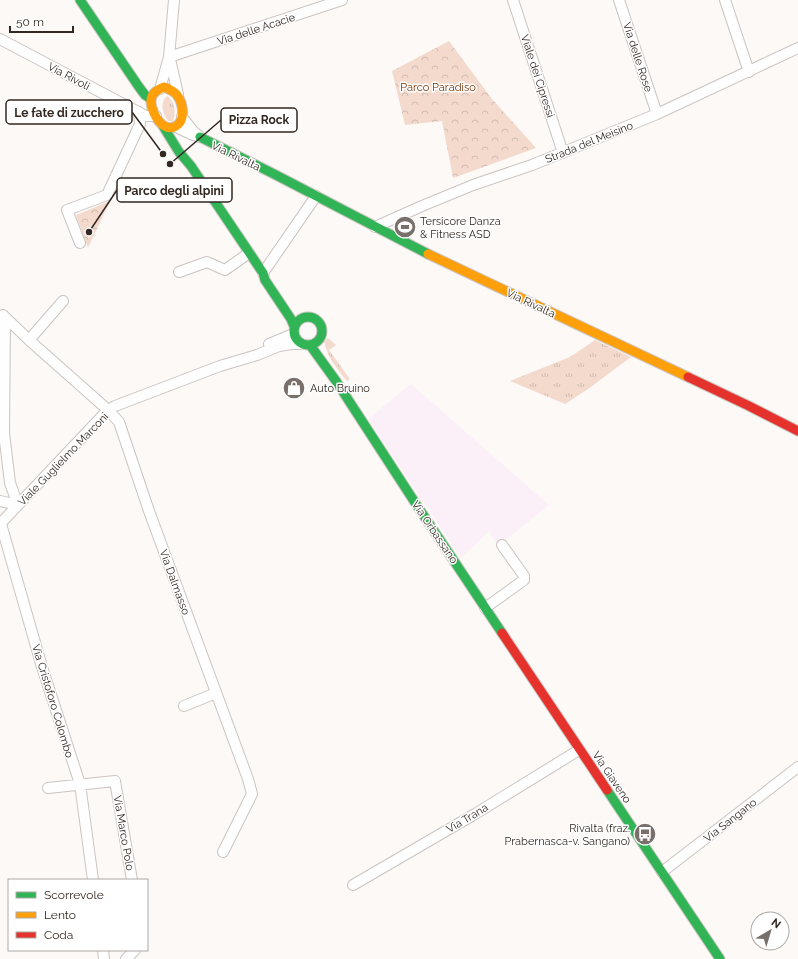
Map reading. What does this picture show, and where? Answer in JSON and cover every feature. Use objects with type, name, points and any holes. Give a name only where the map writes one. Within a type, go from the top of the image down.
[{"type":"main road","points":[[80,0],[133,78],[156,93],[164,87],[169,88],[178,94],[182,107],[182,117],[180,123],[176,127],[172,128],[163,126]]},
{"type":"main road","name":"Via Orbassano","points":[[156,93],[152,106],[156,116],[179,152],[191,166],[263,273],[265,280],[291,318],[297,340],[309,344],[336,381],[485,608]]},
{"type":"main road","name":"Via Orbassano","points":[[176,127],[178,137],[191,166]]},
{"type":"main road","name":"Via Rivalta","points":[[200,137],[437,259],[798,431]]},
{"type":"main road","name":"Via Orbassano","points":[[263,273],[269,277],[295,311],[304,317],[309,316],[314,318],[321,324],[322,334],[320,338],[309,344]]},
{"type":"main road","points":[[294,330],[298,320],[304,317]]},
{"type":"main road","name":"Via Giaveno","points":[[485,608],[720,959]]},
{"type":"street","points":[[80,242],[67,210],[107,195],[140,124],[139,112],[156,93],[169,57],[174,0]]},
{"type":"street","name":"Via delle Acacie","points":[[169,57],[342,0]]},
{"type":"street","name":"Viale dei Cipressi","points":[[513,0],[563,152]]},
{"type":"street","name":"Via delle Rose","points":[[620,0],[657,114]]},
{"type":"street","points":[[725,0],[750,72]]},
{"type":"street","name":"Via Rivoli","points":[[0,40],[147,116],[156,116]]},
{"type":"street","name":"Strada del Meisino","points":[[375,227],[473,185],[532,165],[657,114],[750,72],[798,48]]},
{"type":"street","points":[[169,57],[178,94]]},
{"type":"street","name":"Via Rivalta","points":[[182,117],[200,137]]},
{"type":"street","name":"Via Rivalta","points":[[176,127],[200,137]]},
{"type":"street","points":[[263,273],[316,196]]},
{"type":"street","points":[[179,272],[207,262],[225,270],[249,253]]},
{"type":"street","points":[[29,340],[63,301]]},
{"type":"street","points":[[2,315],[4,432],[10,483],[18,505]]},
{"type":"street","name":"Via Dalmasso","points":[[2,315],[108,410],[119,422],[148,511],[248,779],[252,794],[223,852]]},
{"type":"street","name":"Viale Guglielmo Marconi","points":[[220,366],[294,330]]},
{"type":"street","name":"Viale Guglielmo Marconi","points":[[0,524],[108,410],[220,366],[257,355],[279,346],[309,344]]},
{"type":"street","points":[[0,501],[18,505]]},
{"type":"street","name":"Via Cristoforo Colombo","points":[[0,524],[42,667],[80,784],[93,879]]},
{"type":"street","points":[[485,608],[524,580],[524,576],[502,545]]},
{"type":"street","points":[[184,706],[216,693]]},
{"type":"street","name":"Via Trana","points":[[353,885],[475,814],[579,750]]},
{"type":"street","name":"Via Sangano","points":[[662,872],[798,767]]},
{"type":"street","name":"Via Marco Polo","points":[[48,788],[115,781],[132,879]]},
{"type":"street","points":[[126,959],[134,951]]},
{"type":"shaded area","points":[[411,384],[549,505],[498,546],[489,531],[461,558],[368,419]]},
{"type":"green space","name":"Parco Paradiso","points":[[449,41],[492,99],[536,148],[453,178],[442,121],[405,125],[392,71]]},
{"type":"green space","points":[[167,96],[174,106],[175,112],[173,121],[168,121],[163,112],[162,105]]},
{"type":"green space","points":[[110,201],[88,248],[76,215]]},
{"type":"green space","points":[[328,338],[336,345],[329,350],[350,379],[347,381],[330,358],[324,341]]},
{"type":"green space","points":[[595,340],[631,357],[565,404],[510,381],[570,357]]},
{"type":"traffic: fast","points":[[80,0],[139,87],[145,95],[151,99]]},
{"type":"traffic: fast","points":[[163,126],[179,152],[191,166],[263,273],[265,280],[294,326]]},
{"type":"traffic: fast","points":[[200,137],[428,254]]},
{"type":"traffic: fast","points":[[308,317],[314,318],[318,321],[321,325],[322,331],[321,337],[318,341],[314,344],[308,345],[302,344],[298,341],[295,337],[294,331],[295,325],[298,321],[302,318],[308,317]]},
{"type":"traffic: fast","points":[[310,345],[336,381],[502,633]]},
{"type":"traffic: fast","points":[[607,790],[720,959]]},
{"type":"traffic: slow","points":[[164,87],[176,94],[182,107],[181,120],[176,126],[171,128],[166,127],[161,123],[152,107],[152,96],[164,87]]},
{"type":"traffic: slow","points":[[428,254],[688,377]]},
{"type":"traffic: jam","points":[[688,377],[798,431]]},
{"type":"traffic: jam","points":[[502,633],[607,790]]},
{"type":"place","name":"Le fate di zucchero","points":[[163,154]]},
{"type":"place","name":"Pizza Rock","points":[[170,164]]},
{"type":"place","name":"Tersicore Danza & Fitness ASD","points":[[405,227]]},
{"type":"place","name":"Parco degli alpini","points":[[89,232]]},
{"type":"place","name":"Auto Bruino","points":[[294,388]]},
{"type":"place","name":"Rivalta (fraz. Prabernasca-v. Sangano)","points":[[645,834]]}]
